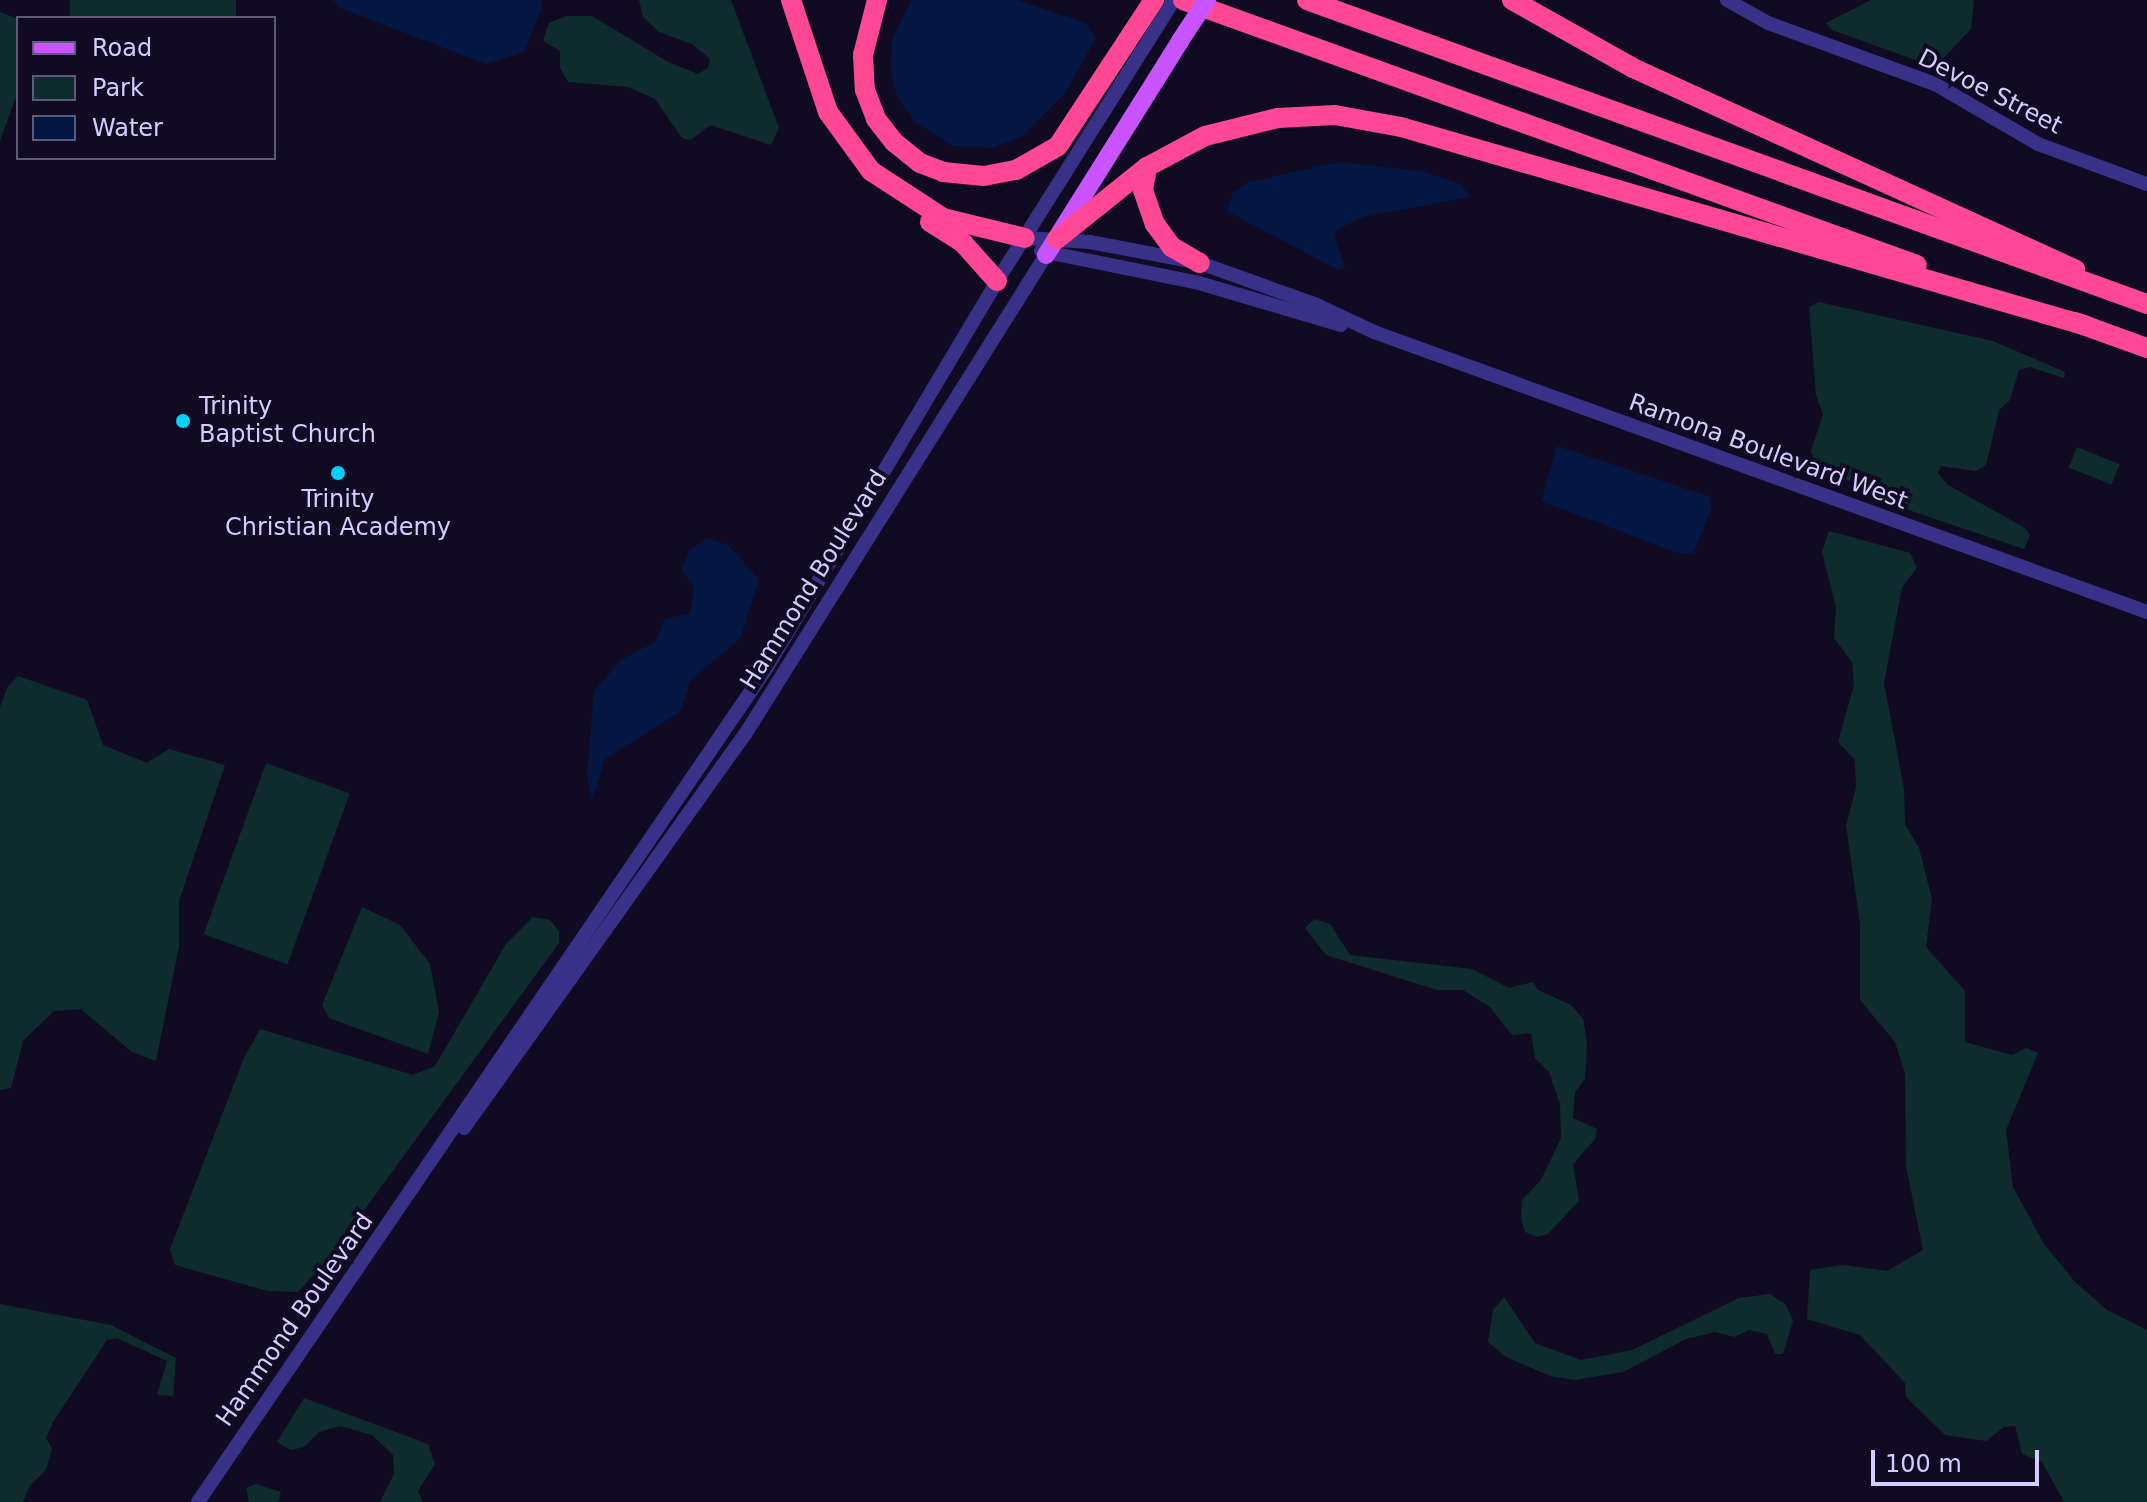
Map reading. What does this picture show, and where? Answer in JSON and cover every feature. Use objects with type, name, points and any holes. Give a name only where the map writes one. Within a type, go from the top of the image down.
[{"type":"highway","points":[[791,0],[828,112],[878,185],[905,208],[963,243],[997,281]]},
{"type":"highway","points":[[877,0],[866,28],[862,65],[876,119],[894,142],[920,163],[970,176],[1016,170],[1058,146],[1148,24],[1154,0]]},
{"type":"highway","points":[[1183,0],[2147,348]]},
{"type":"highway","points":[[1307,0],[2147,304]]},
{"type":"highway","points":[[1512,0],[1633,68],[2056,257],[2116,293]]},
{"type":"highway","points":[[1052,247],[1147,167],[1205,136],[1254,122],[1309,115],[1371,120],[2087,326]]},
{"type":"highway","points":[[1147,167],[1143,190],[1155,224],[1172,247],[1200,263]]},
{"type":"highway","points":[[871,171],[943,218],[1025,238]]},
{"type":"main road","name":"Hammond Boulevard","points":[[1052,247],[1207,0]]},
{"type":"street","name":"Hammond Boulevard","points":[[198,1502],[766,669],[1025,238],[1148,24],[1174,0]]},
{"type":"street","name":"Devoe Street","points":[[1727,0],[1780,28],[1935,84],[2038,144],[2147,184]]},
{"type":"street","name":"Ramona Boulevard West","points":[[1025,238],[1374,332],[2147,612]]},
{"type":"street","name":"Hammond Boulevard","points":[[431,1164],[511,1067],[744,736],[1052,247]]},
{"type":"street","name":"Ramona Boulevard West","points":[[1052,247],[1200,263],[1317,305],[1374,332]]},
{"type":"green space","points":[[70,0],[236,0],[236,16],[70,16]]},
{"type":"green space","points":[[639,0],[731,0],[779,128],[771,145],[710,125],[691,140],[682,138],[655,99],[628,87],[568,82],[560,68],[560,51],[543,41],[549,23],[566,16],[592,16],[668,62],[698,74],[708,68],[710,59],[692,44],[659,32],[643,17]]},
{"type":"green space","points":[[1871,0],[1974,0],[1971,29],[1935,67],[1832,30],[1826,23]]},
{"type":"green space","points":[[0,12],[16,18],[16,97],[0,141]]},
{"type":"green space","points":[[1819,302],[1993,341],[2065,372],[2064,378],[2030,367],[2019,370],[2010,400],[1999,410],[1986,465],[1976,471],[1941,466],[1938,473],[1948,485],[2025,528],[2030,535],[2024,549],[1891,504],[1815,462],[1811,451],[1823,414],[1816,395],[1809,307]]},
{"type":"green space","points":[[2077,447],[2120,464],[2111,485],[2069,467]]},
{"type":"green space","points":[[1829,531],[1910,553],[1917,568],[1902,587],[1884,683],[1904,789],[1905,824],[1919,848],[1932,899],[1926,947],[1965,991],[1965,1042],[2012,1055],[2026,1048],[2038,1053],[2006,1130],[2013,1187],[2044,1244],[2075,1282],[2107,1310],[2147,1330],[2147,1502],[2064,1502],[2042,1462],[2022,1454],[2015,1426],[2004,1427],[1986,1441],[1945,1435],[1906,1397],[1905,1383],[1860,1335],[1807,1319],[1810,1270],[1843,1265],[1887,1271],[1923,1250],[1906,1166],[1905,1074],[1895,1042],[1860,1000],[1860,924],[1846,825],[1856,788],[1855,760],[1838,742],[1854,685],[1852,662],[1834,638],[1836,607],[1822,552]]},
{"type":"green space","points":[[18,676],[87,700],[103,745],[147,763],[169,749],[225,765],[179,901],[179,947],[156,1061],[132,1052],[81,1009],[54,1011],[23,1041],[11,1088],[0,1090],[0,707],[8,686]]},
{"type":"green space","points":[[266,763],[350,793],[287,964],[204,934]]},
{"type":"green space","points":[[362,907],[400,925],[430,964],[439,1012],[428,1054],[329,1018],[322,1005]]},
{"type":"green space","points":[[533,917],[550,920],[559,931],[559,943],[330,1257],[298,1292],[268,1291],[175,1265],[170,1249],[244,1058],[260,1029],[413,1075],[435,1066],[506,944]]},
{"type":"green space","points":[[1314,919],[1330,924],[1350,955],[1472,969],[1509,988],[1533,982],[1538,990],[1571,1005],[1583,1019],[1587,1042],[1585,1079],[1575,1092],[1573,1118],[1597,1129],[1595,1139],[1573,1164],[1579,1201],[1548,1234],[1538,1237],[1525,1232],[1521,1219],[1522,1200],[1541,1180],[1561,1138],[1560,1104],[1549,1072],[1535,1058],[1531,1033],[1512,1035],[1490,1007],[1463,990],[1437,990],[1326,955],[1305,928]]},
{"type":"green space","points":[[1770,1294],[1786,1305],[1793,1321],[1783,1354],[1775,1354],[1767,1334],[1749,1330],[1734,1337],[1715,1332],[1686,1339],[1623,1372],[1575,1380],[1550,1376],[1506,1357],[1488,1342],[1493,1310],[1504,1297],[1535,1343],[1581,1360],[1632,1350],[1739,1298]]},
{"type":"green space","points":[[0,1304],[111,1325],[176,1358],[173,1396],[157,1395],[167,1361],[117,1338],[107,1340],[53,1422],[46,1438],[52,1449],[46,1470],[30,1485],[23,1502],[0,1502]]},
{"type":"green space","points":[[304,1398],[428,1444],[435,1464],[418,1491],[423,1502],[380,1502],[394,1474],[393,1455],[372,1435],[340,1426],[319,1432],[304,1447],[291,1450],[277,1442]]},
{"type":"green space","points":[[256,1484],[281,1492],[278,1502],[249,1502],[246,1488]]},
{"type":"water","points":[[333,0],[542,0],[542,7],[524,52],[486,64],[340,8]]},
{"type":"water","points":[[912,0],[1018,0],[1086,23],[1096,38],[1065,93],[1023,136],[992,148],[953,146],[915,122],[897,96],[891,74],[892,39]]},
{"type":"water","points":[[1339,162],[1420,171],[1460,184],[1471,197],[1366,216],[1338,229],[1334,236],[1345,267],[1338,270],[1227,211],[1233,192],[1249,182]]},
{"type":"water","points":[[1557,446],[1710,497],[1711,510],[1693,553],[1681,554],[1541,501]]},
{"type":"water","points":[[707,538],[728,545],[759,579],[740,639],[691,679],[681,711],[605,759],[592,801],[587,773],[594,691],[621,660],[655,642],[665,619],[691,613],[694,585],[681,571],[689,551]]},
{"type":"place","name":"Trinity Baptist Church","points":[[183,421]]},
{"type":"place","name":"Trinity Christian Academy","points":[[338,473]]}]
